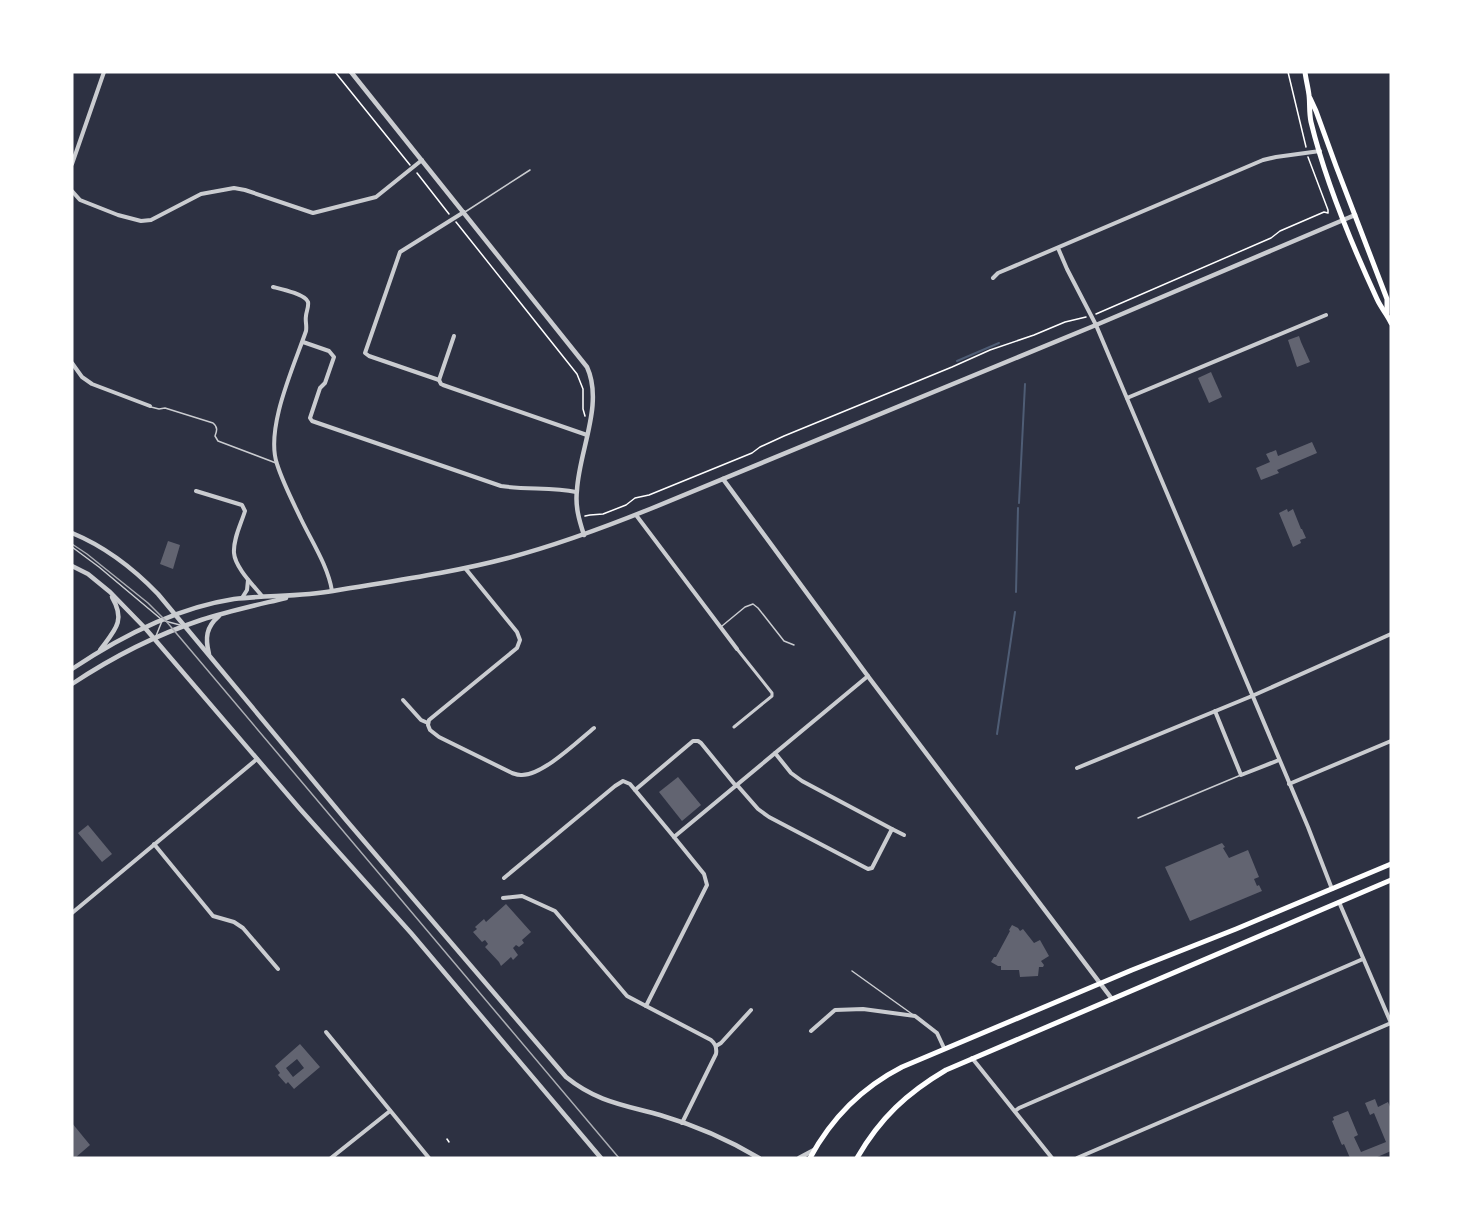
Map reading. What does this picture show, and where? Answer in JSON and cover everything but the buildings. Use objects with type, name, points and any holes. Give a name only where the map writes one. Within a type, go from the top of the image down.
[{"type":"main road","points":[[1305,72],[1310,116],[1320,151],[1344,219],[1379,303],[1391,323]]},
{"type":"main road","points":[[1309,97],[1387,299],[1387,313]]},
{"type":"main road","points":[[810,1158],[824,1135],[843,1112],[871,1086],[902,1067],[1391,864]]},
{"type":"main road","points":[[857,1158],[889,1113],[927,1081],[946,1070],[1391,880]]},
{"type":"street","points":[[72,164],[104,72]]},
{"type":"street","points":[[351,72],[587,367],[594,392],[576,492],[584,535]]},
{"type":"street","points":[[993,278],[998,273],[1263,160],[1320,151]]},
{"type":"street","points":[[72,191],[80,200],[118,215],[141,221],[151,220],[201,194],[234,188],[312,213],[376,197],[423,160]]},
{"type":"street","points":[[464,212],[400,252],[365,353],[439,380],[443,385],[587,435]]},
{"type":"street","points":[[72,669],[162,620],[222,602],[262,596],[291,596],[332,591],[465,568],[534,551],[584,535],[1096,325],[1355,215]]},
{"type":"street","points":[[1058,248],[1096,325],[1332,889]]},
{"type":"street","points":[[273,287],[302,296],[307,300],[308,308],[305,317],[307,326],[303,342],[277,419],[274,438],[276,463],[328,575],[332,591]]},
{"type":"street","points":[[1126,398],[1326,315]]},
{"type":"street","points":[[439,380],[454,336]]},
{"type":"street","points":[[303,342],[329,351],[334,357],[325,383],[320,388],[310,418],[312,421],[501,486],[576,492]]},
{"type":"street","points":[[72,363],[82,377],[92,384],[150,406]]},
{"type":"street","points":[[723,479],[867,676],[1112,999]]},
{"type":"street","points":[[196,490],[244,508],[234,553],[236,562],[262,596]]},
{"type":"street","points":[[636,515],[772,693],[772,696],[734,727]]},
{"type":"street","points":[[72,533],[99,545],[122,561],[148,584],[566,1077],[603,1100],[682,1123],[759,1158]]},
{"type":"street","points":[[72,566],[88,574],[110,592],[155,639],[300,809],[411,933],[601,1158]]},
{"type":"street","points":[[428,723],[517,648],[519,642],[517,632],[465,568]]},
{"type":"street","points":[[242,598],[247,590],[248,579]]},
{"type":"street","points":[[98,653],[115,630],[119,619],[118,607],[110,592]]},
{"type":"street","points":[[72,684],[103,665],[184,626],[291,596]]},
{"type":"street","points":[[211,657],[207,646],[207,631],[221,614]]},
{"type":"street","points":[[1077,768],[1252,696],[1391,634]]},
{"type":"street","points":[[674,837],[867,676]]},
{"type":"street","points":[[403,700],[421,720],[428,723]]},
{"type":"street","points":[[1215,711],[1241,775],[1279,759]]},
{"type":"street","points":[[428,723],[430,730],[439,737],[521,776],[547,765],[594,728]]},
{"type":"street","points":[[635,790],[696,740],[701,742],[736,785],[769,818],[869,869],[873,866],[892,829]]},
{"type":"street","points":[[1289,784],[1391,741]]},
{"type":"street","points":[[774,753],[802,782],[904,835]]},
{"type":"street","points":[[72,913],[257,759]]},
{"type":"street","points":[[504,878],[618,783],[627,782],[704,874],[706,880],[706,887],[646,1006]]},
{"type":"street","points":[[154,844],[213,916],[234,922],[243,928],[278,969]]},
{"type":"street","points":[[503,898],[522,896],[555,911],[627,996],[711,1040],[716,1046],[716,1054],[682,1123]]},
{"type":"street","points":[[1077,1158],[1391,1023],[1339,902]]},
{"type":"street","points":[[1015,1111],[1363,959]]},
{"type":"street","points":[[811,1031],[835,1010],[863,1009],[915,1016],[937,1033],[944,1048]]},
{"type":"street","points":[[716,1046],[751,1010]]},
{"type":"street","points":[[326,1032],[429,1158]]},
{"type":"street","points":[[972,1058],[1052,1158]]},
{"type":"street","points":[[331,1158],[390,1112]]},
{"type":"street","points":[[799,1158],[814,1150]]},
{"type":"lane","points":[[464,212],[530,170]]},
{"type":"lane","points":[[150,406],[165,408],[213,423],[217,428],[215,436],[218,441],[276,463]]},
{"type":"lane","points":[[72,547],[162,620],[184,626]]},
{"type":"lane","points":[[721,626],[748,605],[753,604],[784,641],[794,645]]},
{"type":"lane","points":[[155,639],[162,620]]},
{"type":"lane","points":[[1138,819],[1241,775]]},
{"type":"lane","points":[[852,971],[915,1016]]},
{"type":"path","points":[[335,72],[577,374],[583,389],[585,417]]},
{"type":"path","points":[[583,517],[590,514],[603,514],[626,505],[635,498],[650,495],[741,458],[784,436],[990,350],[1065,322],[1091,316],[1271,238],[1283,229],[1324,212],[1328,213],[1307,154],[1288,72]]},
{"type":"waterway","points":[[957,361],[999,343]]},
{"type":"waterway","points":[[1019,503],[1025,384]]},
{"type":"waterway","points":[[1016,592],[1018,508]]},
{"type":"waterway","points":[[997,734],[1015,612]]},
{"type":"tram line","points":[[72,544],[148,603],[166,621],[619,1158]]}]
